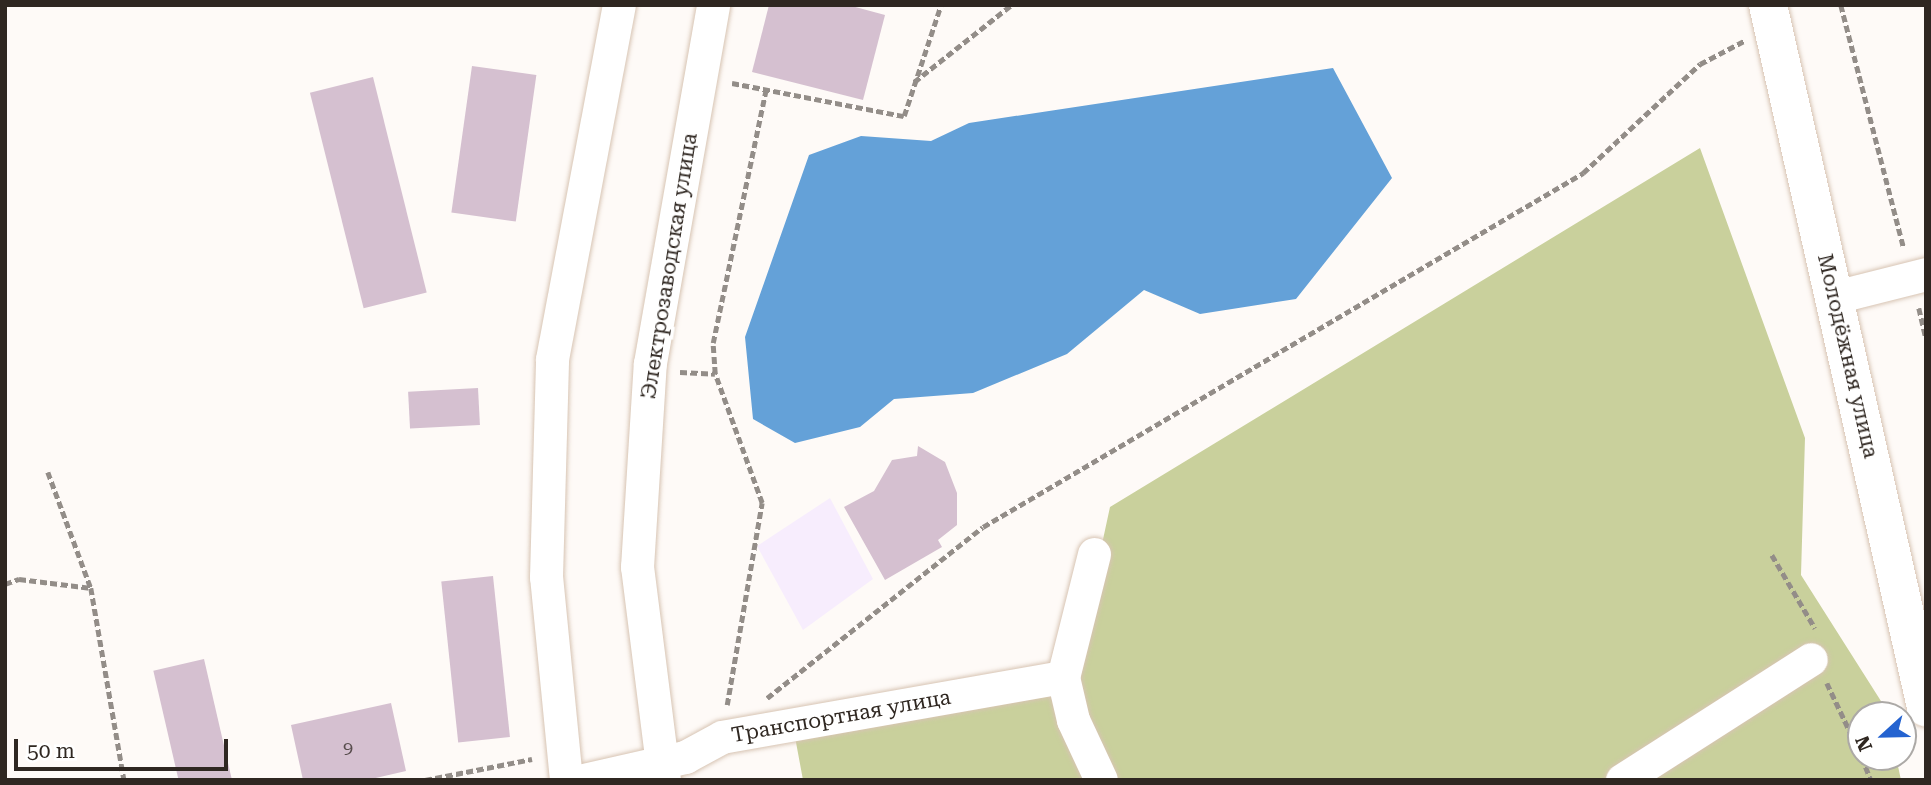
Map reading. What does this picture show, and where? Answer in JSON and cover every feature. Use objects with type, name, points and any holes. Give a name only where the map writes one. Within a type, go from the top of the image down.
[{"type":"main road","name":"Молодёжная улица","points":[[1761,21],[1835,297],[1926,707]]},
{"type":"street","points":[[566,780],[546,577],[552,359],[619,5]]},
{"type":"street","name":"Электрозаводская улица","points":[[662,771],[637,567],[650,363],[713,5]]},
{"type":"street","points":[[1835,297],[1919,276]]},
{"type":"street","points":[[1094,554],[1063,677],[1073,720],[1101,780]]},
{"type":"street","points":[[1622,780],[1811,659]]},
{"type":"street","name":"Транспортная улица","points":[[583,780],[662,771],[722,737],[1063,677]]},
{"type":"path","points":[[732,83],[904,116],[941,5]]},
{"type":"path","points":[[914,83],[1011,5]]},
{"type":"path","points":[[1841,5],[1919,276],[1926,338]]},
{"type":"path","points":[[764,701],[983,527],[1583,173],[1700,64],[1761,21]]},
{"type":"path","points":[[722,737],[762,503],[715,374],[713,343],[766,90]]},
{"type":"path","points":[[680,372],[715,374]]},
{"type":"path","points":[[48,471],[91,587],[124,780]]},
{"type":"path","points":[[1772,555],[1827,648],[1811,659],[1847,729]]},
{"type":"path","points":[[5,584],[19,579],[91,587]]},
{"type":"path","points":[[425,780],[532,758],[535,769]]},
{"type":"shaded area","points":[[830,498],[873,579],[803,630],[757,546]]},
{"type":"green space","points":[[1700,148],[1805,438],[1801,575],[1881,701],[1847,701],[1847,771],[1899,771],[1901,780],[803,780],[795,737],[1078,687],[1080,646],[1110,507]]},
{"type":"water","points":[[1333,68],[1392,178],[1296,299],[1200,314],[1144,290],[1067,354],[973,393],[894,399],[860,427],[795,443],[753,419],[745,337],[809,155],[861,136],[931,141],[969,123]]},
{"type":"building","points":[[769,5],[848,5],[885,15],[863,100],[752,72]]},
{"type":"building","points":[[472,66],[536,75],[516,222],[451,213]]},
{"type":"building","points":[[373,77],[427,292],[364,308],[310,93]]},
{"type":"building","points":[[478,388],[480,425],[410,429],[408,392]]},
{"type":"building","points":[[918,446],[945,462],[957,493],[957,525],[938,540],[942,547],[885,580],[844,507],[874,491],[892,460],[917,456]]},
{"type":"building","points":[[493,576],[510,737],[458,743],[441,581]]},
{"type":"building","points":[[204,659],[232,780],[179,780],[153,671]]},
{"type":"building","points":[[391,703],[406,771],[367,780],[303,780],[291,725]]}]
